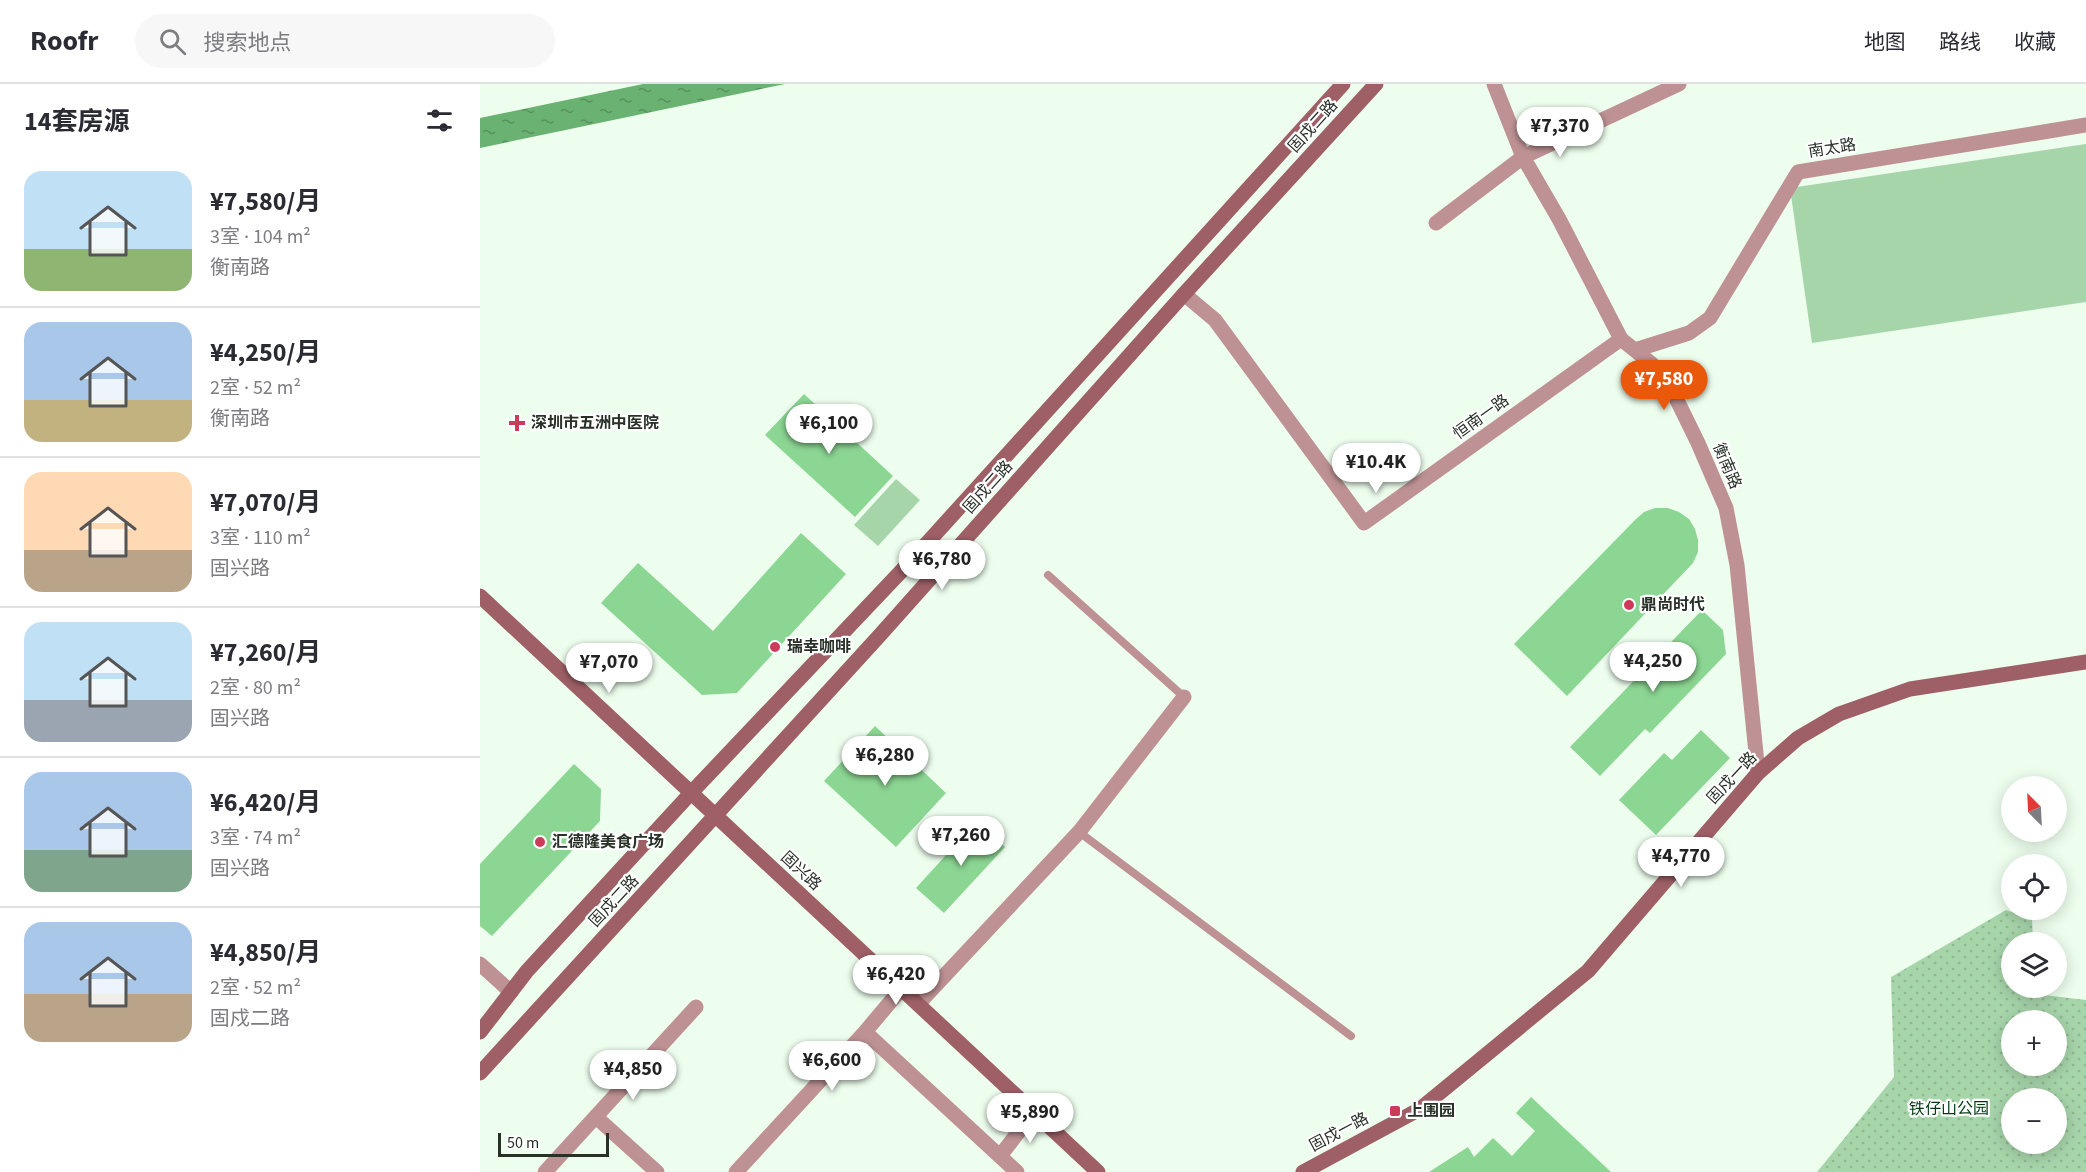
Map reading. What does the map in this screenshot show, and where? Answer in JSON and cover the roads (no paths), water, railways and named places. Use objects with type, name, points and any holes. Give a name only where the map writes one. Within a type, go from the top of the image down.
[{"type":"street","name":"固戍二路","points":[[480,1032],[527,971],[690,794],[909,563],[1343,84]]},
{"type":"street","name":"固戍二路","points":[[480,1073],[716,817],[1376,84]]},
{"type":"street","name":"衡南路","points":[[1494,84],[1523,157],[1559,219],[1621,339],[1652,364],[1673,392],[1726,508],[1737,565],[1758,772]]},
{"type":"street","points":[[1436,223],[1523,157],[1679,84]]},
{"type":"street","name":"南太路","points":[[1635,350],[1689,333],[1710,318],[1798,172],[2086,125]]},
{"type":"street","name":"恒南一路","points":[[1185,294],[1215,320],[1364,523],[1621,339]]},
{"type":"street","name":"固兴路","points":[[480,596],[1098,1172]]},
{"type":"street","name":"固戍一路","points":[[1302,1172],[1420,1109],[1588,971],[1758,772],[1798,738],[1839,714],[1910,689],[2086,662]]},
{"type":"street","points":[[918,1004],[1079,832],[1184,697]]},
{"type":"street","points":[[480,964],[511,992]]},
{"type":"street","points":[[736,1172],[865,1032],[902,988]]},
{"type":"street","points":[[545,1172],[696,1007]]},
{"type":"street","points":[[865,1032],[1017,1172]]},
{"type":"street","points":[[1000,1156],[1034,1112]]},
{"type":"street","points":[[596,1117],[657,1172]]},
{"type":"lane","points":[[1048,575],[1184,697]]},
{"type":"lane","points":[[1079,832],[1351,1036]]},
{"type":"water","points":[[643,84],[785,84],[480,148],[480,118]]},
{"type":"place","name":"深圳市五洲中医院","points":[[517,423]]},
{"type":"place","name":"鼎尚时代","points":[[1629,605]]},
{"type":"place","name":"瑞幸咖啡","points":[[775,647]]},
{"type":"place","name":"汇德隆美食广场","points":[[540,842]]},
{"type":"place","name":"上围园","points":[[1395,1111]]},
{"type":"park label","name":"铁仔山公园","points":[[1949,1109]]}]
